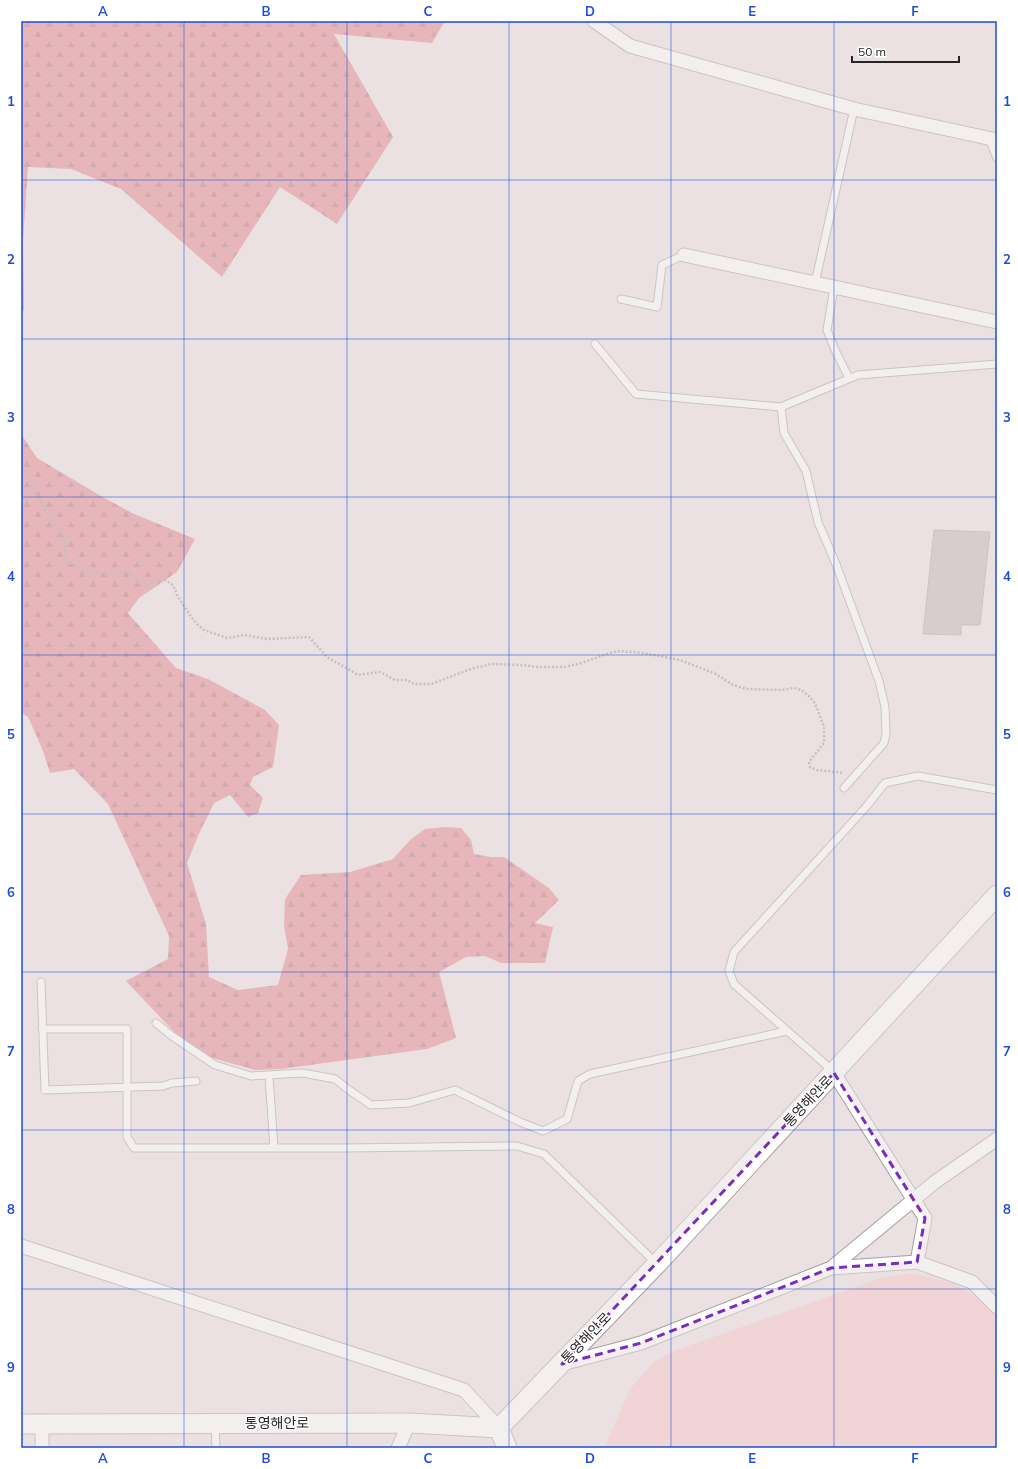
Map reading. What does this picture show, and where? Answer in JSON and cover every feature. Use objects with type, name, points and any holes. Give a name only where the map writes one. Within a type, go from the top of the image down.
[{"type":"street","points":[[594,21],[630,46],[854,109],[993,139]]},
{"type":"street","points":[[684,255],[997,322]]},
{"type":"street","name":"통영해안로","points":[[21,1424],[409,1423],[499,1428],[657,1264],[997,895]]},
{"type":"street","points":[[834,1073],[924,1218],[917,1262]]},
{"type":"street","points":[[831,1268],[934,1182],[997,1139]]},
{"type":"street","points":[[21,1246],[464,1390],[499,1428],[507,1448]]},
{"type":"street","points":[[562,1364],[641,1343],[831,1268],[917,1262],[972,1282],[997,1307]]},
{"type":"street","points":[[398,1448],[409,1423]]},
{"type":"street","points":[[42,1424],[42,1448]]},
{"type":"lane","points":[[815,283],[854,109]]},
{"type":"lane","points":[[993,139],[997,158]]},
{"type":"lane","points":[[621,299],[657,307],[662,265],[684,255]]},
{"type":"lane","points":[[834,287],[827,330],[835,350],[850,378]]},
{"type":"lane","points":[[595,344],[636,394],[781,407],[858,375],[997,364]]},
{"type":"lane","points":[[781,407],[784,433],[806,471],[818,522],[836,564],[880,681],[886,734],[884,743],[844,788]]},
{"type":"lane","points":[[834,1073],[734,984],[729,971],[734,952],[866,807],[885,783],[918,776],[997,790]]},
{"type":"lane","points":[[41,982],[44,1090],[163,1086],[172,1082],[196,1081]]},
{"type":"lane","points":[[156,1023],[172,1036],[215,1065],[251,1076],[303,1073],[335,1079],[371,1105],[409,1103],[455,1090],[520,1122],[543,1131],[568,1118],[578,1081],[590,1074],[787,1031]]},
{"type":"lane","points":[[42,1030],[127,1029],[127,1137],[134,1148],[517,1146],[544,1154],[657,1264]]},
{"type":"lane","points":[[269,1076],[274,1148]]},
{"type":"lane","points":[[215,1424],[216,1448]]},
{"type":"path","points":[[21,467],[51,520],[66,539],[66,559],[82,571],[102,574],[128,572],[145,586],[162,578],[173,585],[178,597],[192,618],[204,630],[227,638],[245,635],[267,639],[309,637],[327,656],[358,675],[380,672],[395,680],[407,680],[414,684],[431,684],[471,669],[491,664],[564,668],[609,653],[620,651],[643,653],[680,660],[709,671],[733,685],[747,689],[782,690],[794,688],[801,690],[815,703],[824,727],[824,743],[809,762],[810,767],[817,770],[856,775]]},
{"type":"highlighted area","points":[[834,1073],[925,1218],[917,1262],[831,1268],[641,1343],[562,1364]]},
{"type":"green space","points":[[21,21],[445,21],[432,43],[334,34],[393,137],[337,224],[280,187],[222,277],[121,189],[71,169],[28,167],[23,241],[24,309],[21,316]]},
{"type":"green space","points":[[21,434],[37,458],[132,513],[195,539],[177,572],[139,598],[128,613],[176,668],[208,679],[265,710],[279,725],[273,767],[253,777],[250,785],[263,798],[258,813],[248,817],[230,795],[214,803],[187,863],[206,924],[209,977],[238,990],[278,985],[288,949],[284,925],[285,899],[301,875],[350,872],[393,859],[410,840],[425,829],[444,827],[461,828],[471,840],[474,854],[491,857],[504,857],[549,888],[559,900],[535,923],[553,927],[545,963],[501,963],[485,956],[466,957],[439,972],[456,1038],[427,1049],[281,1069],[255,1070],[194,1053],[126,981],[168,959],[169,936],[108,804],[74,769],[50,773],[43,751],[28,717],[21,712]]},
{"type":"shaded area","points":[[912,1273],[952,1283],[985,1302],[997,1312],[997,1448],[604,1448],[630,1389],[653,1363],[671,1352],[881,1278]]},
{"type":"building","points":[[934,530],[990,532],[980,625],[961,625],[961,635],[923,634]]}]
